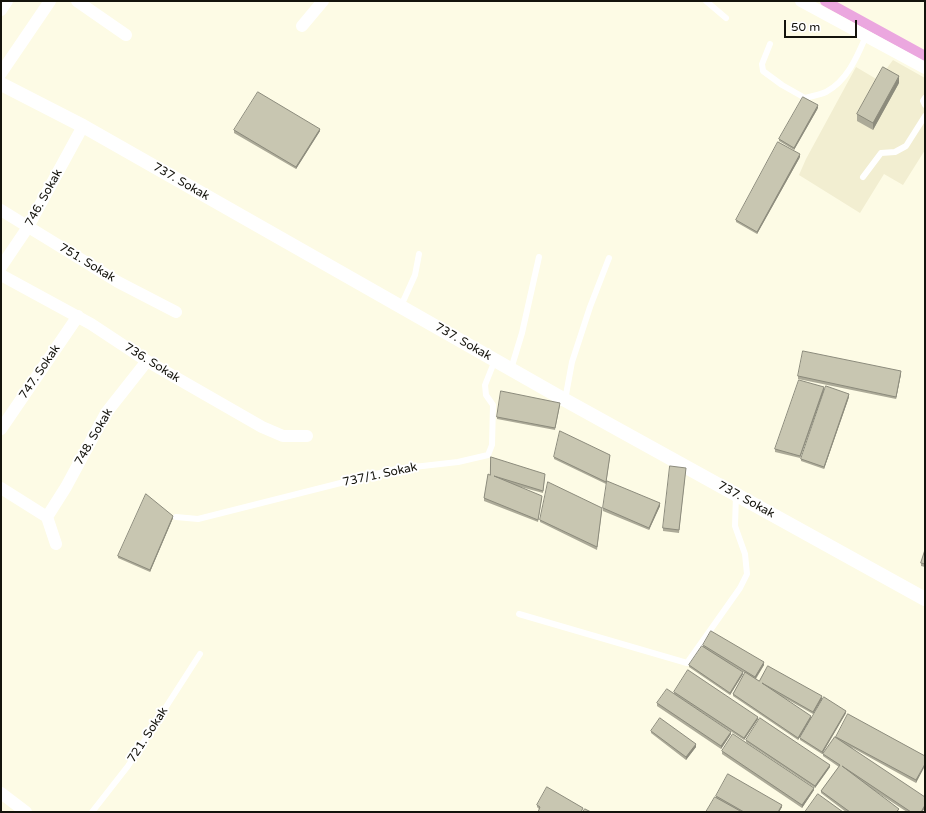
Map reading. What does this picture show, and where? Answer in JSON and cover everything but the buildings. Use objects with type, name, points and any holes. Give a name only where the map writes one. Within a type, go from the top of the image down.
[{"type":"street","points":[[1,10],[7,1]]},
{"type":"street","points":[[1,73],[50,1]]},
{"type":"street","points":[[77,1],[126,35]]},
{"type":"street","points":[[302,26],[323,1]]},
{"type":"street","points":[[801,1],[925,68]]},
{"type":"street","name":"737. Sokak","points":[[1,84],[83,126],[565,400],[925,599]]},
{"type":"street","name":"746. Sokak","points":[[1,268],[28,227],[83,126]]},
{"type":"street","name":"751. Sokak","points":[[1,210],[118,282],[176,312]]},
{"type":"street","name":"736. Sokak","points":[[1,275],[78,316],[147,361],[262,427],[283,436],[307,436]]},
{"type":"street","name":"747. Sokak","points":[[1,429],[78,316]]},
{"type":"street","name":"748. Sokak","points":[[47,517],[66,487],[106,413],[147,361]]},
{"type":"street","points":[[1,488],[47,517],[56,544]]},
{"type":"street","points":[[1,793],[26,812]]},
{"type":"lane","points":[[706,1],[726,18]]},
{"type":"lane","points":[[770,44],[762,64],[763,71],[782,85],[805,98],[826,92],[842,80],[854,62],[866,36]]},
{"type":"lane","points":[[925,98],[922,101],[925,105]]},
{"type":"lane","points":[[863,176],[881,153],[895,152],[906,146],[925,116]]},
{"type":"lane","points":[[401,306],[415,275],[419,254]]},
{"type":"lane","points":[[511,368],[522,333],[539,257]]},
{"type":"lane","points":[[565,400],[572,362],[590,307],[609,258]]},
{"type":"lane","name":"737/1. Sokak","points":[[176,517],[198,519],[396,469],[458,462],[488,455],[492,445],[493,405],[486,395],[485,385],[495,360]]},
{"type":"lane","points":[[519,614],[687,663],[740,588],[747,574],[745,554],[735,526],[736,495]]},
{"type":"lane","name":"721. Sokak","points":[[92,812],[128,766],[200,654]]},
{"type":"shaded area","points":[[893,60],[925,78],[925,150],[903,185],[884,174],[860,213],[799,175],[806,159],[856,67],[878,80]]},
{"type":"waterway","points":[[825,1],[925,56]]}]
